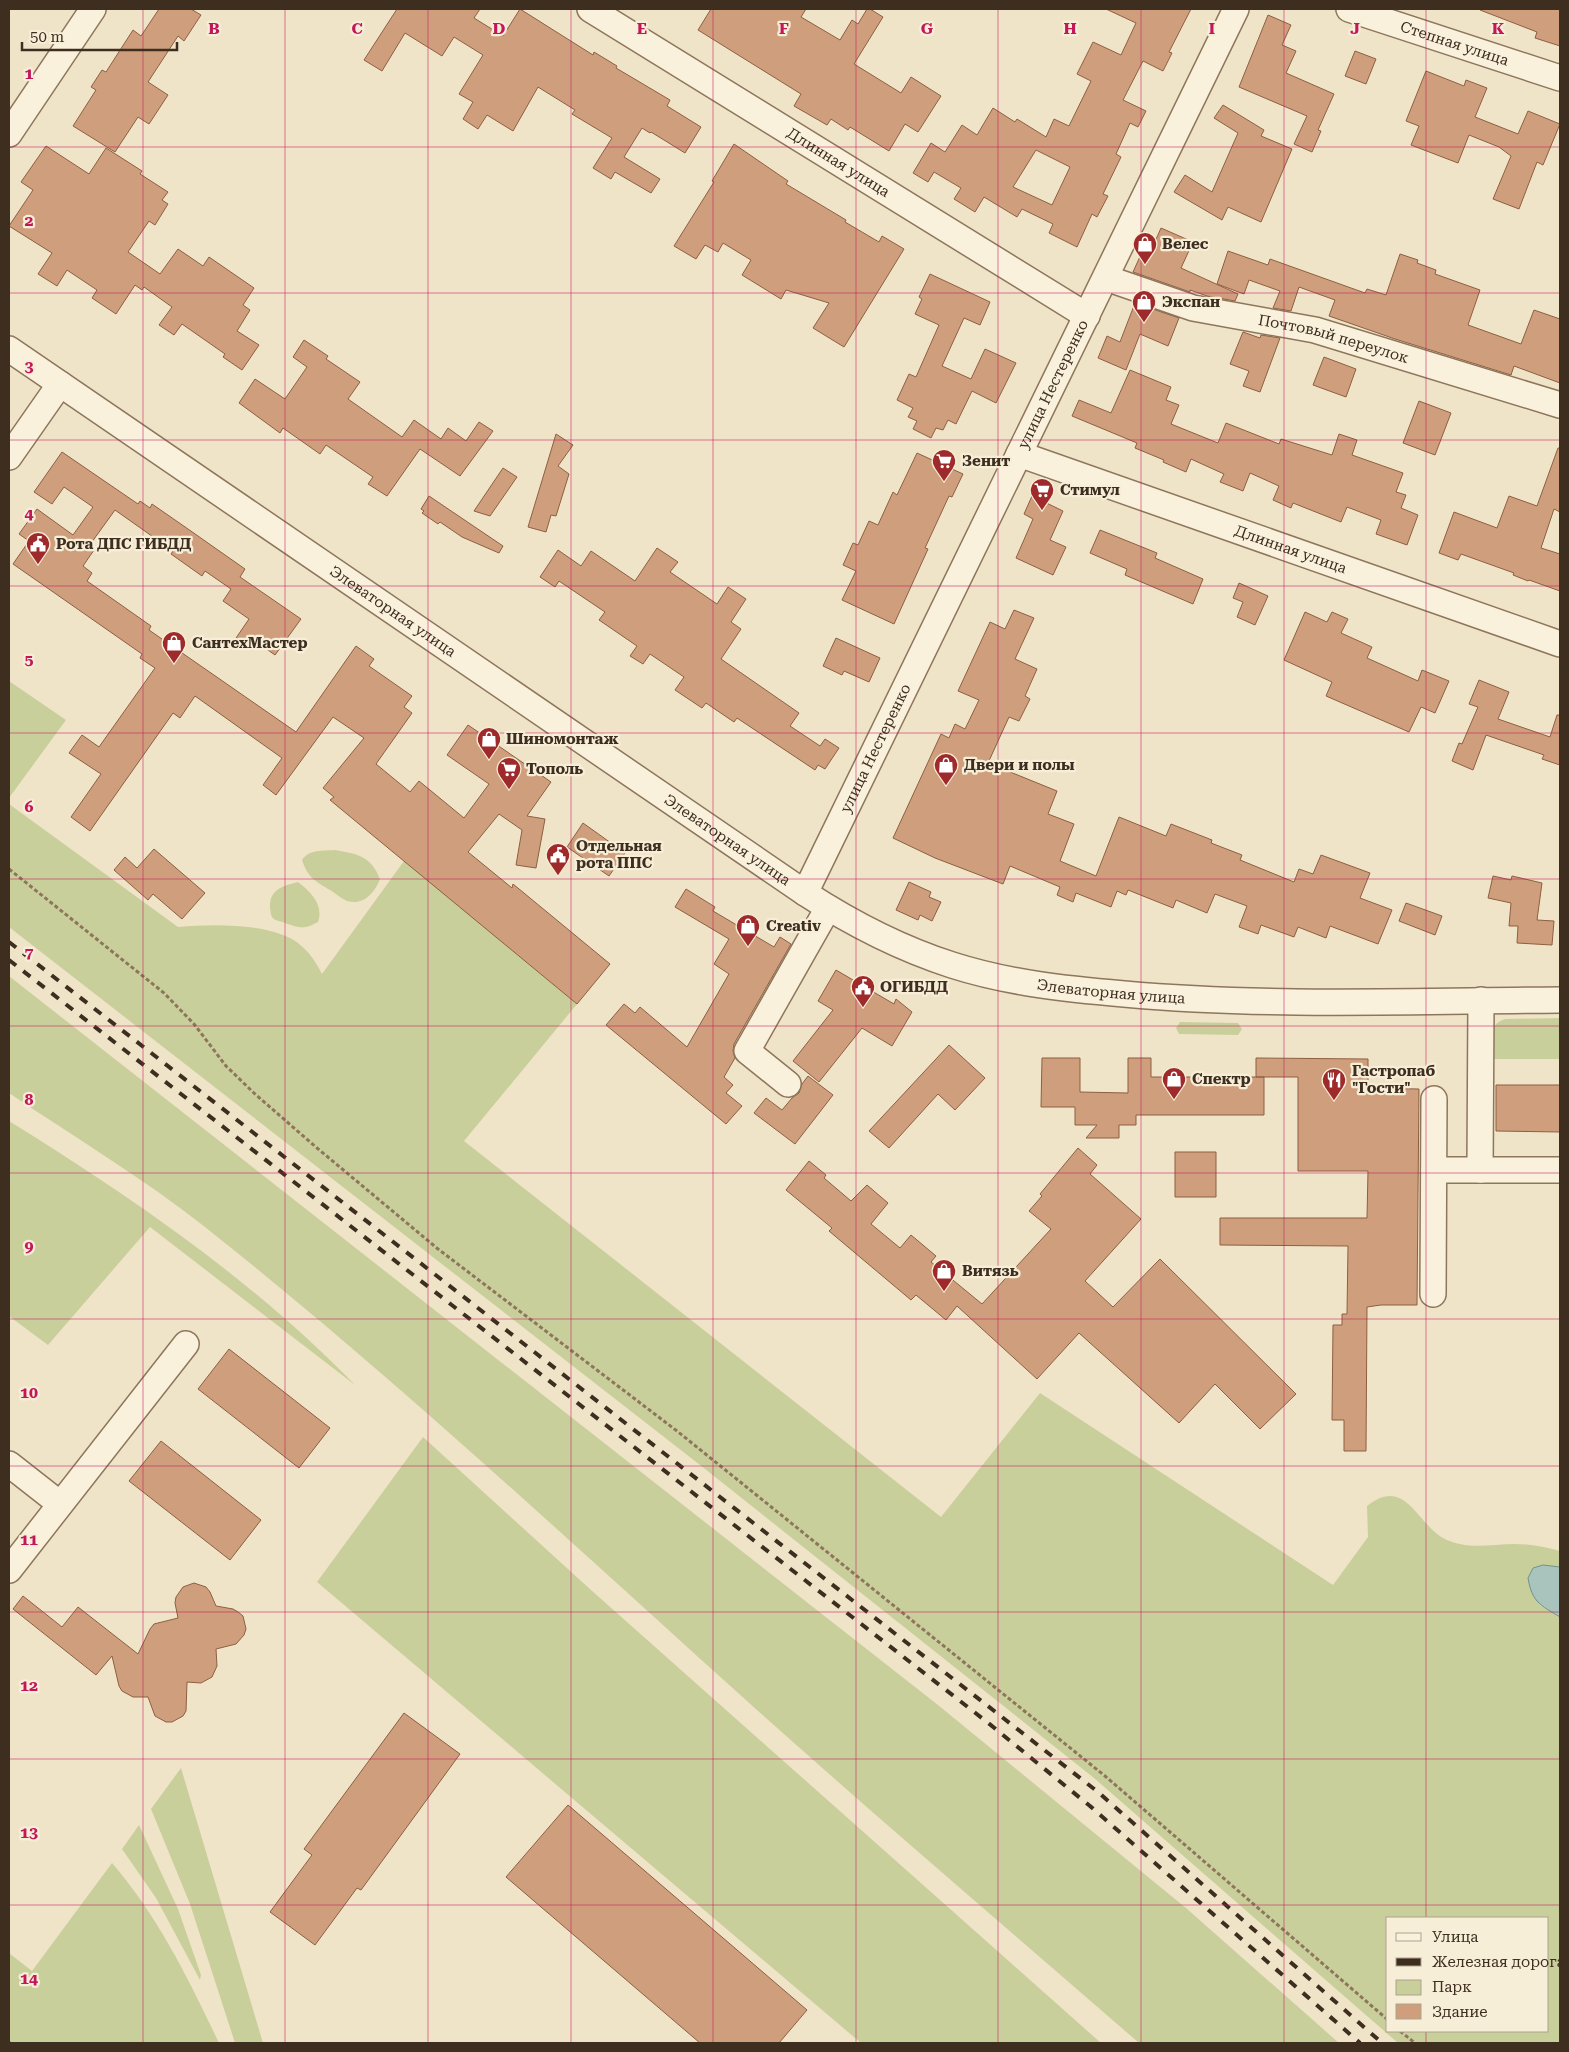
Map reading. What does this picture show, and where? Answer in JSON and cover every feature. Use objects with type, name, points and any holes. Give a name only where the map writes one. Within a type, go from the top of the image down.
[{"type":"street","points":[[9,134],[93,9]]},
{"type":"street","name":"Длинная улица","points":[[590,9],[1087,316]]},
{"type":"street","name":"улица Нестеренко","points":[[805,893],[1236,9]]},
{"type":"street","name":"Степная улица","points":[[1350,9],[1560,78]]},
{"type":"street","name":"Почтовый переулок","points":[[1106,278],[1193,308],[1315,330],[1560,405]]},
{"type":"street","name":"Элеваторная улица","points":[[9,349],[805,893],[878,936],[928,956],[972,970],[1034,985],[1164,998],[1228,1002],[1560,1000]]},
{"type":"street","points":[[9,458],[60,384]]},
{"type":"street","name":"Длинная улица","points":[[1019,454],[1560,644]]},
{"type":"street","points":[[788,1084],[747,1051],[828,908]]},
{"type":"street","points":[[1480,1170],[1481,1000]]},
{"type":"street","points":[[1433,1294],[1434,1099]]},
{"type":"street","points":[[1434,1170],[1560,1170]]},
{"type":"street","points":[[9,1570],[186,1344]]},
{"type":"street","points":[[9,1464],[60,1504]]},
{"type":"path","points":[[9,869],[164,993],[194,1024],[226,1066],[255,1094],[438,1249],[677,1431],[1097,1770],[1386,2018]]},
{"type":"path","points":[[1401,2032],[1415,2043]]},
{"type":"green space","points":[[9,681],[66,720],[9,798]]},
{"type":"green space","points":[[9,804],[178,927],[206,925],[251,927],[280,934],[302,946],[322,974],[404,861],[577,1004],[464,1141],[941,1517],[1040,1393],[1333,1585],[1368,1537],[1367,1506],[1381,1498],[1392,1496],[1402,1499],[1411,1506],[1427,1525],[1447,1540],[1456,1543],[1472,1546],[1515,1544],[1560,1551],[1560,1567],[1543,1565],[1533,1568],[1528,1578],[1540,1605],[1560,1617],[1560,2043],[1398,2043],[1094,1778],[700,1465],[9,927]]},
{"type":"green space","points":[[335,850],[363,857],[376,871],[380,879],[378,884],[364,900],[353,902],[345,900],[316,881],[307,871],[302,860],[305,856],[317,851]]},
{"type":"green space","points":[[298,882],[315,899],[319,910],[318,922],[305,927],[298,927],[274,919],[270,908],[270,902],[274,893],[282,887]]},
{"type":"green space","points":[[9,976],[938,1705],[1186,1908],[1339,2043],[1139,2043],[844,1787],[480,1460],[344,1341],[181,1209],[9,1093]]},
{"type":"green space","points":[[1560,1018],[1560,1059],[1487,1059],[1490,1035],[1499,1022],[1505,1019]]},
{"type":"green space","points":[[1180,1022],[1238,1023],[1242,1029],[1238,1035],[1179,1034],[1176,1028]]},
{"type":"green space","points":[[9,1121],[101,1180],[190,1242],[276,1311],[355,1385],[150,1227],[48,1345],[9,1316]]},
{"type":"green space","points":[[423,1437],[591,1590],[1101,2043],[861,2043],[317,1582]]},
{"type":"green space","points":[[181,1768],[263,2043],[235,2043],[190,1904],[151,1809]]},
{"type":"green space","points":[[139,1825],[178,1909],[201,1975],[200,1980],[156,1898],[122,1849]]},
{"type":"green space","points":[[112,1863],[129,1883],[172,1949],[219,2043],[9,2043],[9,1953],[32,1971]]},
{"type":"water","points":[[1543,1565],[1560,1567],[1560,1617],[1538,1602],[1532,1593],[1528,1578],[1533,1568]]},
{"type":"building","points":[[159,9],[191,9],[201,15],[184,41],[178,36],[148,82],[168,95],[149,124],[138,117],[115,152],[73,126],[96,90],[91,87],[102,70],[106,72],[133,30],[141,36]]},
{"type":"building","points":[[397,9],[480,9],[474,18],[503,36],[520,9],[593,55],[594,52],[617,66],[616,68],[670,100],[667,106],[701,127],[685,153],[642,128],[624,157],[660,179],[651,193],[615,172],[611,179],[593,168],[612,138],[572,114],[575,110],[538,87],[513,131],[487,115],[478,129],[463,119],[473,102],[459,94],[483,55],[454,37],[442,56],[405,33],[382,71],[364,60]]},
{"type":"building","points":[[711,9],[806,9],[801,17],[840,40],[852,20],[858,24],[867,9],[870,9],[883,17],[854,64],[901,93],[911,77],[941,96],[918,132],[905,124],[889,151],[850,127],[848,130],[831,119],[827,125],[794,106],[801,94],[698,30]]},
{"type":"building","points":[[1106,9],[1191,9],[1169,52],[1172,53],[1163,71],[1143,61],[1123,100],[1146,111],[1138,127],[1130,123],[1116,154],[1121,157],[1103,194],[1108,196],[1097,217],[1092,214],[1077,247],[1049,233],[1053,224],[1022,209],[1017,217],[984,197],[975,212],[954,199],[961,188],[934,172],[928,182],[913,173],[931,143],[945,152],[962,125],[977,135],[993,108],[1015,122],[1017,119],[1046,137],[1054,119],[1069,126],[1091,81],[1077,74],[1093,42],[1121,55],[1136,23]],"holes":[[[1036,150],[1070,167],[1052,205],[1013,187]]]},
{"type":"building","points":[[1480,9],[1560,9],[1560,46],[1535,38],[1537,32]]},
{"type":"building","points":[[1268,15],[1291,25],[1282,45],[1296,51],[1286,73],[1334,94],[1318,130],[1321,131],[1312,152],[1294,144],[1307,116],[1239,87]]},
{"type":"building","points":[[1355,51],[1376,59],[1366,84],[1345,76]]},
{"type":"building","points":[[1426,71],[1464,86],[1466,80],[1487,88],[1475,117],[1518,134],[1528,111],[1560,124],[1543,165],[1537,162],[1519,209],[1493,199],[1511,156],[1499,147],[1469,135],[1458,163],[1411,145],[1419,126],[1406,121]]},
{"type":"building","points":[[1223,105],[1264,130],[1261,136],[1292,149],[1261,222],[1228,207],[1222,220],[1174,192],[1185,175],[1212,192],[1238,133],[1214,118]]},
{"type":"building","points":[[734,144],[788,181],[786,184],[846,220],[845,222],[879,242],[882,236],[904,249],[844,347],[813,328],[829,303],[786,290],[781,299],[742,275],[751,260],[723,243],[718,252],[705,245],[696,259],[674,246],[714,182],[712,181]]},
{"type":"building","points":[[46,146],[89,174],[106,148],[142,171],[140,174],[168,192],[162,200],[168,204],[155,225],[149,221],[128,252],[160,274],[178,249],[203,266],[209,257],[254,288],[243,305],[250,310],[237,331],[259,345],[242,370],[223,357],[225,354],[182,324],[174,335],[159,325],[172,307],[144,287],[142,290],[135,285],[116,314],[92,298],[97,290],[67,270],[57,286],[38,274],[52,253],[9,226],[33,190],[21,182]]},
{"type":"building","points":[[1161,228],[1193,242],[1181,268],[1238,294],[1235,301],[1207,296],[1190,290],[1190,292],[1133,272],[1143,250],[1150,253]]},
{"type":"building","points":[[1228,251],[1268,265],[1270,259],[1365,293],[1367,289],[1386,295],[1400,254],[1418,260],[1417,263],[1436,270],[1435,274],[1480,290],[1468,325],[1521,344],[1534,310],[1560,319],[1560,383],[1514,366],[1511,375],[1395,339],[1329,316],[1335,300],[1299,287],[1291,311],[1273,308],[1280,291],[1249,280],[1244,294],[1217,284]]},
{"type":"building","points":[[930,274],[990,302],[980,325],[964,318],[942,366],[971,379],[985,349],[1016,363],[996,403],[972,391],[956,424],[948,420],[943,430],[936,428],[931,438],[913,429],[917,421],[908,417],[913,408],[897,400],[909,374],[916,377],[939,325],[915,314],[922,299],[919,297]]},
{"type":"building","points":[[1135,303],[1179,318],[1168,346],[1140,334],[1126,370],[1098,358],[1107,336],[1120,342]]},
{"type":"building","points":[[1243,332],[1260,338],[1261,335],[1280,338],[1260,392],[1243,386],[1249,371],[1230,364]]},
{"type":"building","points":[[304,340],[328,356],[326,359],[360,382],[348,399],[402,437],[414,420],[441,439],[448,428],[466,441],[479,422],[493,431],[460,476],[420,449],[387,496],[368,484],[373,477],[326,445],[320,454],[283,428],[280,433],[239,403],[255,379],[285,399],[307,367],[293,357]]},
{"type":"building","points":[[1324,357],[1356,369],[1346,397],[1313,385]]},
{"type":"building","points":[[1130,370],[1171,387],[1166,400],[1179,405],[1171,424],[1218,443],[1226,423],[1279,444],[1281,439],[1332,455],[1339,434],[1357,440],[1352,455],[1403,473],[1396,492],[1406,495],[1401,508],[1418,515],[1407,545],[1376,534],[1381,520],[1347,507],[1341,522],[1293,503],[1291,508],[1273,500],[1279,486],[1250,473],[1243,491],[1220,482],[1224,474],[1191,459],[1186,472],[1135,448],[1137,443],[1072,416],[1079,400],[1111,413]]},
{"type":"building","points":[[1419,401],[1451,413],[1435,455],[1403,443]]},
{"type":"building","points":[[556,434],[573,445],[558,466],[569,474],[556,516],[551,515],[546,532],[528,527]]},
{"type":"building","points":[[1558,448],[1560,448],[1560,512],[1554,509],[1541,548],[1560,554],[1560,591],[1528,581],[1513,575],[1514,573],[1461,554],[1458,560],[1439,553],[1454,512],[1497,528],[1509,496],[1537,506]]},
{"type":"building","points":[[62,452],[138,504],[140,501],[150,508],[152,504],[188,529],[245,569],[240,577],[301,619],[275,655],[258,643],[253,650],[236,638],[249,619],[223,601],[231,589],[205,571],[202,576],[171,554],[173,551],[115,510],[89,546],[94,550],[83,566],[92,573],[87,581],[151,626],[149,630],[296,732],[356,646],[374,659],[369,666],[412,696],[404,707],[412,713],[376,764],[410,792],[419,781],[464,818],[489,784],[447,755],[468,725],[551,782],[527,816],[545,819],[536,868],[516,865],[522,830],[499,814],[468,852],[512,888],[513,884],[610,964],[577,1004],[330,800],[334,797],[323,788],[364,738],[333,717],[276,795],[263,785],[282,758],[195,696],[180,718],[173,713],[90,831],[71,817],[101,774],[69,753],[82,735],[99,747],[155,668],[140,658],[142,654],[13,564],[29,541],[19,534],[37,509],[73,535],[93,507],[64,487],[52,504],[34,492]]},
{"type":"building","points":[[917,453],[963,474],[952,497],[949,496],[925,548],[928,549],[894,624],[842,600],[856,571],[843,565],[853,543],[858,545],[869,521],[878,525],[893,492],[897,495]]},
{"type":"building","points":[[503,468],[517,477],[490,516],[474,511]]},
{"type":"building","points":[[429,496],[503,546],[499,553],[462,537],[440,522],[438,524],[422,513],[424,511],[421,509]]},
{"type":"building","points":[[1032,496],[1063,511],[1050,540],[1066,547],[1053,575],[1016,558],[1033,519],[1024,514]]},
{"type":"building","points":[[1100,530],[1157,553],[1155,558],[1203,579],[1193,604],[1125,575],[1127,569],[1090,553]]},
{"type":"building","points":[[657,548],[678,562],[670,572],[717,604],[728,587],[746,599],[731,622],[741,629],[721,659],[799,713],[790,726],[820,746],[825,739],[839,748],[825,769],[818,765],[815,770],[737,718],[734,722],[706,703],[702,708],[675,690],[684,677],[650,654],[643,664],[630,656],[637,646],[599,620],[605,612],[559,581],[555,587],[540,577],[558,550],[581,566],[591,551],[635,581]]},
{"type":"building","points":[[1239,583],[1268,596],[1255,625],[1237,617],[1243,602],[1233,598]]},
{"type":"building","points":[[1014,610],[1034,618],[1015,659],[1037,669],[1025,696],[1030,699],[1019,721],[1009,717],[988,763],[1057,791],[1048,814],[1074,824],[1060,861],[1096,876],[1119,817],[1166,836],[1171,824],[1212,840],[1211,843],[1242,855],[1240,860],[1294,882],[1299,869],[1313,874],[1321,855],[1370,873],[1360,898],[1392,910],[1378,944],[1330,926],[1326,938],[1298,927],[1294,937],[1261,925],[1258,934],[1239,927],[1247,906],[1215,894],[1207,913],[1176,900],[1173,908],[1128,890],[1126,895],[1117,891],[1111,907],[1076,893],[1073,902],[1057,895],[1060,887],[1010,866],[1003,884],[935,858],[893,838],[941,734],[949,738],[955,724],[965,729],[979,700],[958,691],[990,622],[1005,629]]},
{"type":"building","points":[[1305,612],[1327,622],[1332,612],[1348,619],[1341,633],[1372,647],[1367,658],[1418,681],[1422,670],[1449,681],[1435,713],[1421,707],[1409,732],[1326,696],[1332,682],[1284,660]]},
{"type":"building","points":[[836,638],[880,658],[869,682],[844,671],[842,675],[823,666]]},
{"type":"building","points":[[1479,680],[1509,692],[1498,719],[1550,737],[1557,715],[1560,715],[1560,765],[1542,759],[1544,755],[1486,735],[1473,770],[1452,761],[1459,743],[1462,744],[1478,707],[1469,704]]},
{"type":"building","points":[[583,823],[625,853],[609,876],[567,847]]},
{"type":"building","points":[[154,849],[205,893],[182,919],[153,894],[148,900],[114,870],[125,857],[137,868]]},
{"type":"building","points":[[1493,876],[1511,880],[1512,876],[1542,883],[1537,920],[1554,921],[1552,945],[1517,943],[1518,926],[1509,926],[1511,903],[1488,898]]},
{"type":"building","points":[[909,882],[931,892],[929,897],[941,902],[932,921],[920,915],[918,920],[896,910]]},
{"type":"building","points":[[686,889],[715,907],[713,911],[774,947],[780,937],[791,944],[734,1044],[735,1058],[724,1077],[733,1085],[726,1093],[742,1106],[726,1124],[606,1025],[624,1004],[635,1013],[640,1007],[687,1047],[729,974],[714,964],[729,939],[675,907]]},
{"type":"building","points":[[1406,903],[1442,916],[1435,935],[1399,921]]},
{"type":"building","points":[[836,970],[894,1004],[896,999],[912,1012],[892,1046],[862,1028],[819,1082],[793,1061],[833,1010],[818,1001]]},
{"type":"building","points":[[949,1045],[985,1078],[955,1110],[938,1094],[889,1148],[869,1131]]},
{"type":"building","points":[[1042,1058],[1080,1058],[1080,1092],[1128,1093],[1128,1058],[1151,1058],[1151,1077],[1264,1077],[1264,1115],[1136,1115],[1136,1125],[1119,1125],[1119,1138],[1086,1138],[1097,1125],[1075,1125],[1075,1107],[1041,1107]]},
{"type":"building","points":[[1256,1058],[1368,1059],[1368,1088],[1419,1089],[1417,1305],[1367,1307],[1366,1451],[1344,1451],[1344,1420],[1332,1420],[1333,1325],[1342,1325],[1342,1314],[1347,1314],[1348,1246],[1220,1245],[1220,1218],[1367,1218],[1368,1171],[1298,1171],[1298,1077],[1256,1077]]},
{"type":"building","points":[[808,1076],[833,1095],[795,1144],[754,1113],[766,1098],[782,1110],[799,1093],[802,1084]]},
{"type":"building","points":[[1496,1085],[1560,1085],[1560,1132],[1496,1131]]},
{"type":"building","points":[[1078,1148],[1097,1165],[1090,1174],[1141,1219],[1085,1281],[1113,1307],[1160,1259],[1296,1394],[1260,1429],[1215,1384],[1179,1423],[1079,1333],[1037,1379],[957,1306],[946,1320],[916,1295],[911,1300],[829,1231],[832,1228],[786,1190],[809,1161],[826,1175],[824,1178],[851,1201],[867,1185],[888,1203],[871,1224],[900,1248],[911,1235],[936,1256],[931,1262],[982,1304],[1051,1229],[1029,1211],[1042,1196],[1040,1194]]},
{"type":"building","points":[[1175,1152],[1216,1152],[1216,1197],[1175,1197]]},
{"type":"building","points":[[229,1349],[330,1428],[299,1468],[198,1389]]},
{"type":"building","points":[[161,1441],[261,1520],[230,1560],[129,1481]]},
{"type":"building","points":[[194,1583],[206,1587],[216,1606],[233,1609],[243,1616],[246,1629],[244,1635],[236,1644],[216,1649],[217,1666],[212,1677],[201,1683],[187,1682],[186,1711],[183,1716],[172,1722],[166,1722],[155,1716],[148,1697],[133,1697],[122,1691],[119,1686],[112,1656],[96,1675],[13,1609],[23,1596],[62,1627],[78,1607],[138,1654],[154,1624],[178,1618],[175,1603],[176,1597],[183,1587]]},
{"type":"building","points":[[404,1713],[460,1754],[361,1890],[357,1888],[315,1945],[270,1912],[312,1855],[304,1849]]},
{"type":"building","points":[[568,1805],[807,2010],[779,2043],[700,2043],[506,1877]]},
{"type":"railway","points":[[9,942],[1098,1792],[1382,2043]]},
{"type":"railway","points":[[9,960],[987,1722],[1090,1806],[1360,2043]]},
{"type":"place","name":"Велес","points":[[1145,265]]},
{"type":"place","name":"Экспан","points":[[1144,323]]},
{"type":"place","name":"Зенит","points":[[944,482]]},
{"type":"place","name":"Стимул","points":[[1042,511]]},
{"type":"place","name":"Рота ДПС ГИБДД","points":[[38,565]]},
{"type":"place","name":"СантехМастер","points":[[174,664]]},
{"type":"place","name":"Шиномонтаж","points":[[489,760]]},
{"type":"place","name":"Двери и полы","points":[[946,786]]},
{"type":"place","name":"Тополь","points":[[509,790]]},
{"type":"place","name":"Отдельная рота ППС","points":[[558,876]]},
{"type":"place","name":"Creativ","points":[[748,947]]},
{"type":"place","name":"ОГИБДД","points":[[863,1008]]},
{"type":"place","name":"Спектр","points":[[1174,1100]]},
{"type":"place","name":"Гастропаб \"Гости\"","points":[[1334,1101]]},
{"type":"place","name":"Витязь","points":[[944,1292]]}]
